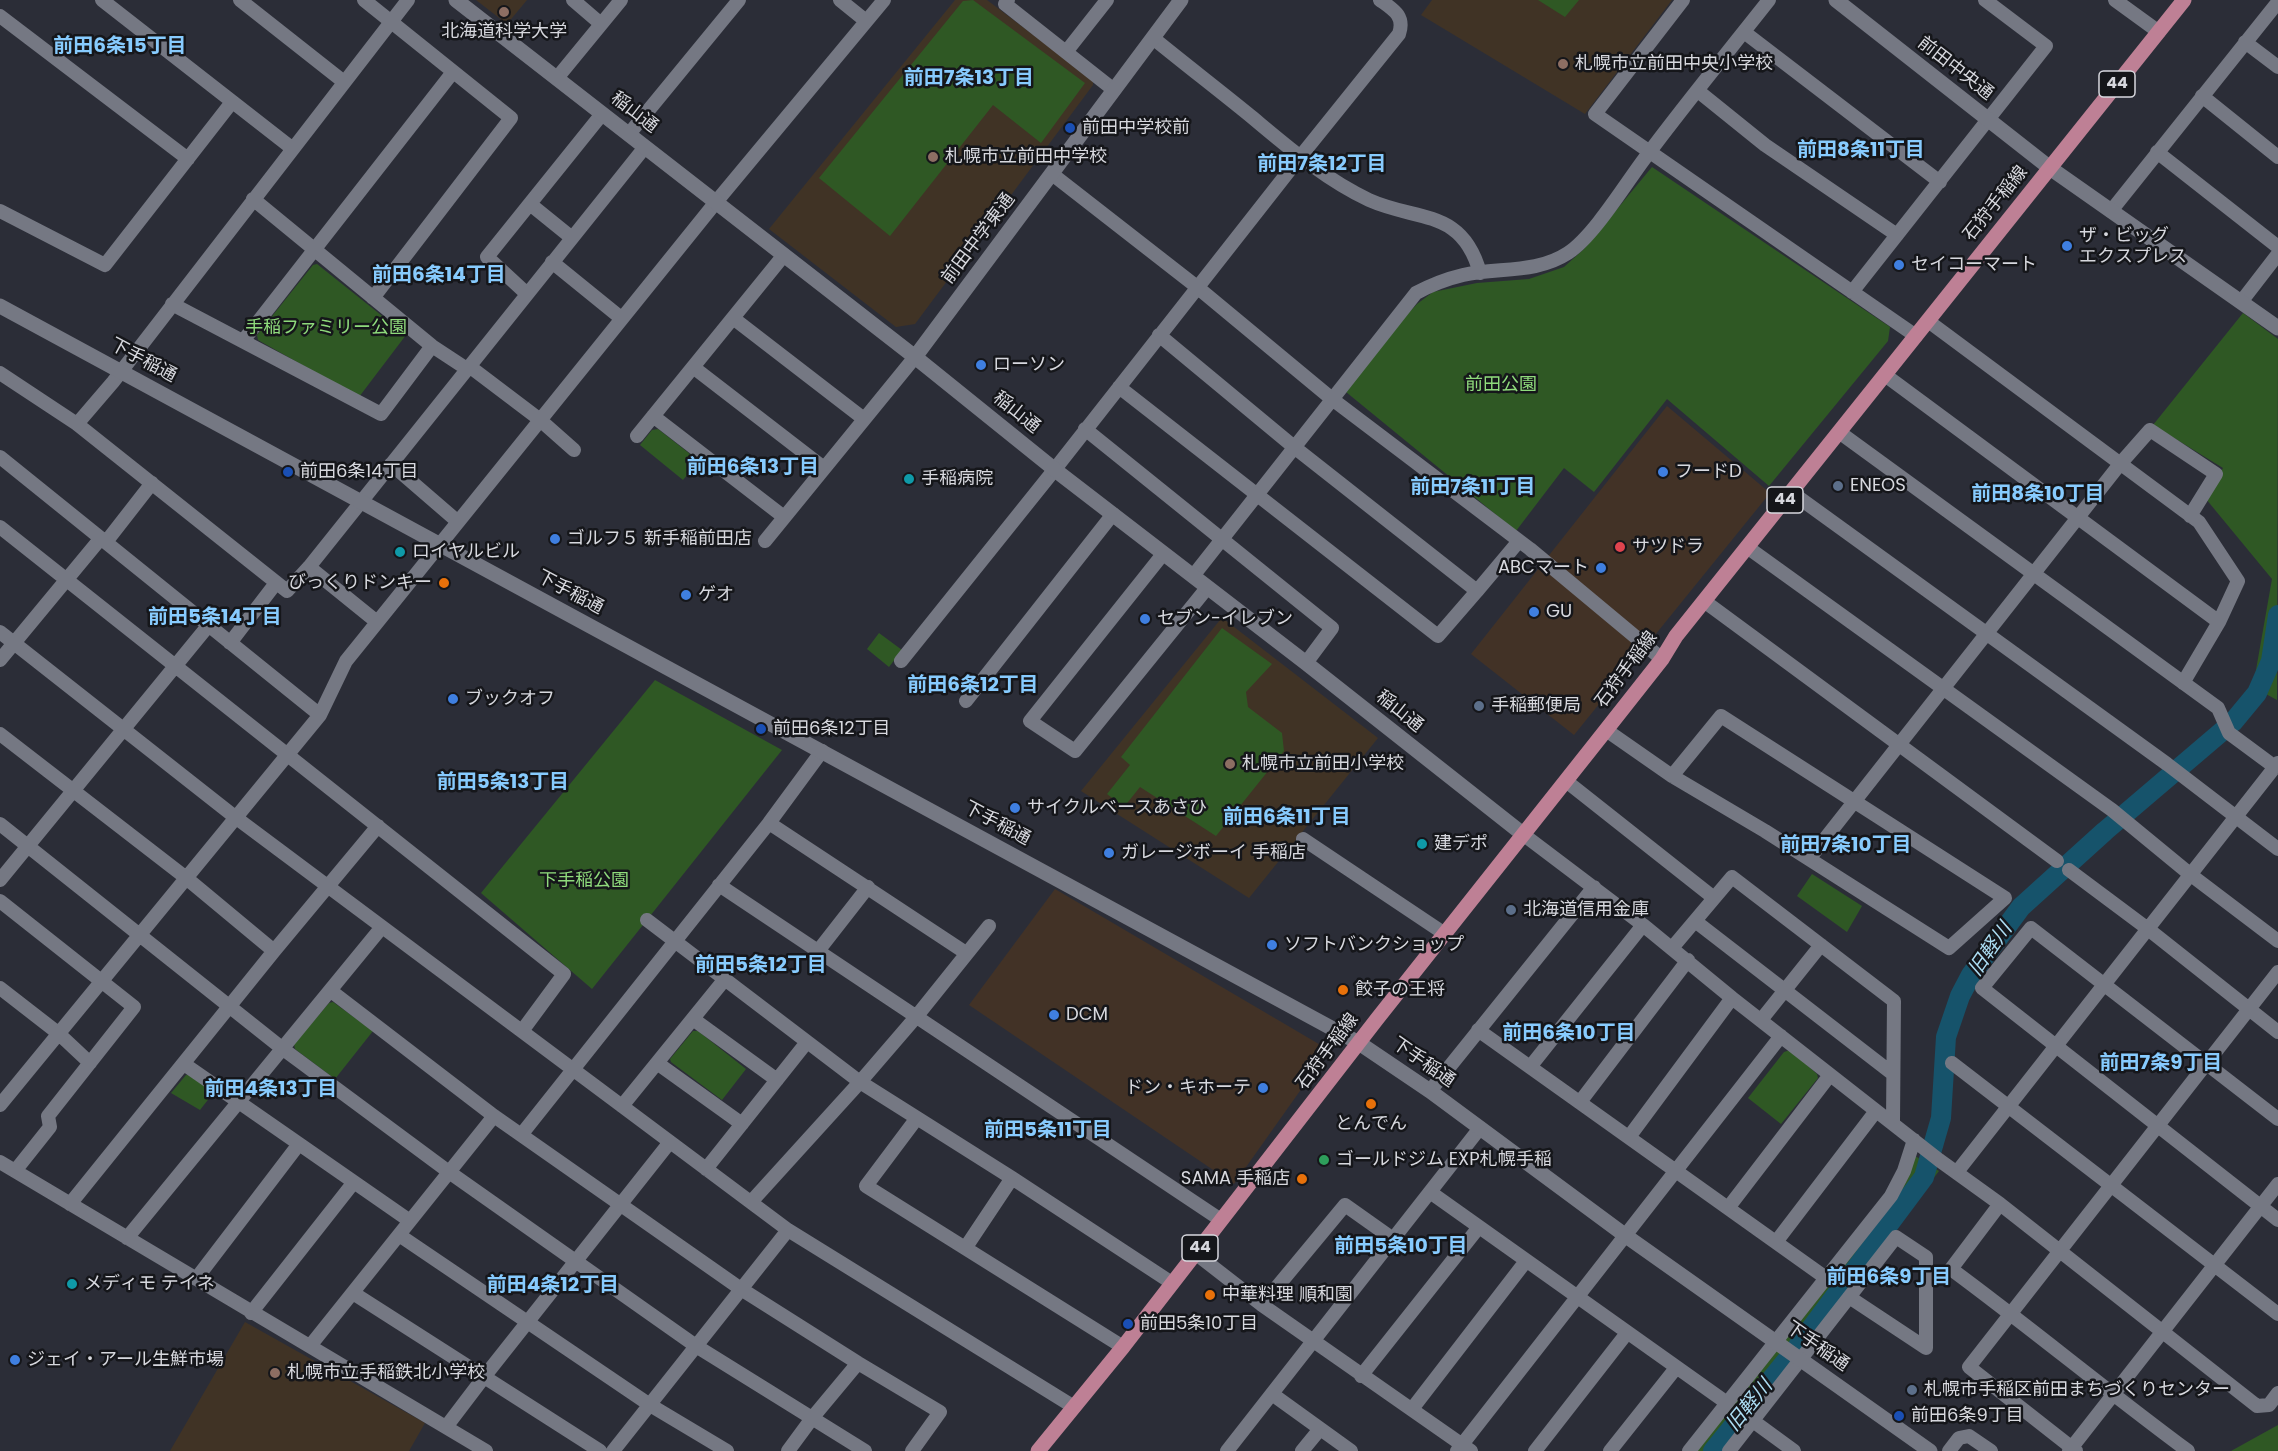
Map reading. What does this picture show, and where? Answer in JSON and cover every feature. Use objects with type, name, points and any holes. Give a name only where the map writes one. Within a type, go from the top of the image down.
[{"type":"main road","name":"石狩手稲線","points":[[1038,1451],[1123,1347],[1662,659],[1676,636],[2184,0]]},
{"type":"street","points":[[102,0],[293,148]]},
{"type":"street","points":[[240,0],[345,82]]},
{"type":"street","points":[[364,0],[512,118],[373,298]]},
{"type":"street","points":[[77,424],[121,371],[408,0]]},
{"type":"street","name":"稲山通","points":[[456,0],[1524,835]]},
{"type":"street","points":[[573,0],[601,24]]},
{"type":"street","points":[[556,78],[621,0]]},
{"type":"street","points":[[629,134],[739,0]]},
{"type":"street","points":[[840,0],[866,21]]},
{"type":"street","points":[[0,1105],[320,715],[346,661],[457,521],[716,202],[884,0]]},
{"type":"street","points":[[1008,0],[1005,4],[1114,90]]},
{"type":"street","points":[[1066,52],[1107,0]]},
{"type":"street","name":"前田中学東通","points":[[915,357],[1181,0]]},
{"type":"street","points":[[901,661],[1399,34],[1402,25],[1400,15],[1380,0]]},
{"type":"street","points":[[1683,0],[1594,114],[1916,336]]},
{"type":"street","points":[[1193,576],[1416,293],[1434,283],[1463,275],[1523,269],[1547,263],[1569,253],[1585,238],[1769,0]]},
{"type":"street","name":"前田中央通","points":[[1836,0],[2050,168],[2278,328]]},
{"type":"street","points":[[1852,292],[2046,46],[1985,0]]},
{"type":"street","points":[[2115,0],[2159,32]]},
{"type":"street","points":[[2111,211],[2278,2]]},
{"type":"street","points":[[0,16],[188,159]]},
{"type":"street","points":[[1744,32],[1940,182]]},
{"type":"street","points":[[1153,38],[1300,157],[1347,189],[1397,210],[1440,221],[1460,233],[1477,260],[1480,273]]},
{"type":"street","points":[[2245,42],[2278,67]]},
{"type":"street","points":[[243,341],[453,72]]},
{"type":"street","points":[[1698,91],[1765,145],[1897,235]]},
{"type":"street","points":[[2202,96],[2278,158]]},
{"type":"street","points":[[0,211],[105,266],[232,102]]},
{"type":"street","points":[[527,294],[487,257],[602,114]]},
{"type":"street","points":[[0,373],[77,424],[287,591],[309,567],[645,147]]},
{"type":"street","points":[[2157,152],[2278,247]]},
{"type":"street","points":[[1052,174],[1197,287],[1332,399],[1519,541],[1662,659]]},
{"type":"street","points":[[253,199],[432,346],[468,368],[539,420],[574,450]]},
{"type":"street","points":[[531,204],[572,238]]},
{"type":"street","points":[[2241,302],[2278,254]]},
{"type":"street","points":[[637,436],[784,255]]},
{"type":"street","points":[[552,262],[621,318]]},
{"type":"street","points":[[172,304],[381,414],[432,346]]},
{"type":"street","name":"下手稲通","points":[[0,306],[1359,1043],[1430,1091],[1626,1236],[1930,1451]]},
{"type":"street","points":[[734,318],[864,419]]},
{"type":"street","points":[[1928,321],[2199,522],[2238,581],[2219,622],[2183,683]]},
{"type":"street","points":[[1159,334],[1294,447],[1477,591]]},
{"type":"street","points":[[765,541],[915,357]]},
{"type":"street","points":[[693,367],[824,468]]},
{"type":"street","points":[[1885,375],[2219,622]]},
{"type":"street","points":[[1119,387],[1438,636],[1519,541]]},
{"type":"street","points":[[653,416],[784,517]]},
{"type":"street","points":[[1085,429],[1332,628],[1306,663]]},
{"type":"street","points":[[1809,859],[2120,464],[2150,430],[2216,474],[2190,516]]},
{"type":"street","points":[[1839,432],[2218,708],[2229,733],[2277,765],[1957,1172]]},
{"type":"street","points":[[0,457],[320,715]]},
{"type":"street","points":[[391,464],[457,521]]},
{"type":"street","points":[[0,660],[66,579],[152,483]]},
{"type":"street","points":[[1791,492],[2167,764],[2278,849]]},
{"type":"street","points":[[966,701],[1113,514]]},
{"type":"street","points":[[0,527],[564,974],[522,1031]]},
{"type":"street","points":[[1747,547],[2112,810],[2191,875],[2278,941]]},
{"type":"street","points":[[1163,554],[1030,722],[1075,751],[1207,588]]},
{"type":"street","points":[[309,567],[377,622]]},
{"type":"street","points":[[230,643],[276,583]]},
{"type":"street","points":[[1704,601],[2057,861]]},
{"type":"street","points":[[0,880],[208,626]]},
{"type":"street","points":[[0,632],[235,817],[788,1230],[1074,1407]]},
{"type":"street","points":[[1606,730],[1672,776],[1949,948],[2005,898],[1721,716],[1672,776]]},
{"type":"street","points":[[0,734],[185,877],[274,951]]},
{"type":"street","points":[[521,1135],[769,823],[822,751]]},
{"type":"street","points":[[1566,781],[1714,898]]},
{"type":"street","points":[[769,823],[966,953]]},
{"type":"street","points":[[0,824],[283,1049],[449,1172],[696,1346],[865,1451]]},
{"type":"street","points":[[70,1204],[378,826]]},
{"type":"street","points":[[1524,835],[1688,960],[1732,998],[1830,1075],[1939,1160],[2000,1204],[2257,1406],[2269,1405],[2278,1393]]},
{"type":"street","points":[[1303,839],[1445,934]]},
{"type":"street","points":[[2068,870],[2148,929],[2278,1032]]},
{"type":"street","points":[[1672,948],[1732,877],[1894,1000],[1893,1122]]},
{"type":"street","points":[[719,885],[1221,1220]]},
{"type":"street","points":[[1430,1091],[1594,887]]},
{"type":"street","points":[[818,951],[868,888]]},
{"type":"street","points":[[0,901],[134,1007],[48,1116],[50,1128],[15,1171]]},
{"type":"street","points":[[647,920],[860,1082],[1012,1178],[1172,1284]]},
{"type":"street","points":[[1695,921],[1893,1074]]},
{"type":"street","points":[[1530,1067],[1643,925]]},
{"type":"street","points":[[751,1202],[860,1082],[989,926]]},
{"type":"street","points":[[127,1238],[382,927]]},
{"type":"street","points":[[2278,1119],[2031,928],[1982,988],[2278,1220]]},
{"type":"street","points":[[1761,1020],[1821,945]]},
{"type":"street","points":[[1580,1102],[1688,960]]},
{"type":"street","points":[[2278,972],[1969,1367],[2072,1450],[2278,1184]]},
{"type":"street","points":[[622,1106],[726,979]]},
{"type":"street","points":[[0,988],[58,1033],[90,1063]]},
{"type":"street","points":[[331,991],[494,1116],[741,1289],[940,1412],[912,1451]]},
{"type":"street","points":[[1629,1137],[1732,998]]},
{"type":"street","points":[[693,1019],[777,1080]]},
{"type":"street","points":[[1478,1030],[1826,1278]]},
{"type":"street","points":[[1195,1253],[1262,1305],[1361,1376],[1412,1409],[1464,1449],[1781,1036]]},
{"type":"street","points":[[706,1169],[807,1042]]},
{"type":"street","points":[[657,1063],[742,1124]]},
{"type":"street","points":[[1952,1063],[2278,1314]]},
{"type":"street","points":[[184,1064],[410,1221]]},
{"type":"street","points":[[1728,1208],[1830,1075]]},
{"type":"street","points":[[1776,1242],[1876,1111]]},
{"type":"street","points":[[310,1346],[494,1116]]},
{"type":"street","points":[[916,1118],[866,1186],[1123,1347]]},
{"type":"street","points":[[1227,1451],[1480,1128]]},
{"type":"street","points":[[446,1427],[670,1142]]},
{"type":"street","points":[[1689,1451],[1891,1196],[1917,1143]]},
{"type":"street","points":[[196,1279],[300,1144]]},
{"type":"street","points":[[0,1162],[486,1451]]},
{"type":"street","points":[[966,1247],[1012,1178]]},
{"type":"street","points":[[251,1313],[354,1182]]},
{"type":"street","points":[[1430,1192],[1727,1403]]},
{"type":"street","points":[[2000,1204],[1951,1269],[2188,1451]]},
{"type":"street","points":[[1262,1305],[1345,1205],[1394,1239]]},
{"type":"street","points":[[1361,1376],[1479,1227]]},
{"type":"street","points":[[613,1451],[788,1230]]},
{"type":"street","points":[[399,1235],[650,1405],[727,1451]]},
{"type":"street","points":[[1729,1451],[1800,1359],[1896,1237],[1926,1257],[1926,1348],[1849,1297]]},
{"type":"street","points":[[1412,1409],[1526,1261]]},
{"type":"street","points":[[353,1293],[600,1451]]},
{"type":"street","points":[[1535,1451],[1627,1333]]},
{"type":"street","points":[[788,1451],[858,1363]]},
{"type":"street","points":[[1610,1451],[1676,1368]]},
{"type":"street","points":[[1272,1395],[1351,1451]]},
{"type":"street","points":[[1753,1421],[1794,1451]]},
{"type":"street","points":[[1302,1451],[1320,1429]]},
{"type":"street","points":[[1949,1451],[1959,1438],[1969,1436],[1991,1451]]},
{"type":"shaded area","name":"北海道科学大学","points":[[476,0],[527,0],[507,24]]},
{"type":"shaded area","name":"札幌市立前田中学校","points":[[955,0],[987,0],[1093,80],[1093,85],[915,324],[896,327],[769,229]]},
{"type":"shaded area","name":"札幌市立前田中央小学校","points":[[1432,0],[1672,0],[1585,114],[1421,15]]},
{"type":"shaded area","points":[[1667,406],[1770,493],[1574,735],[1471,654]]},
{"type":"shaded area","name":"札幌市立前田小学校","points":[[1220,620],[1225,620],[1378,738],[1249,898],[1081,791]]},
{"type":"shaded area","points":[[1055,889],[1329,1050],[1234,1184],[969,1005]]},
{"type":"shaded area","name":"札幌市立手稲鉄北小学校","points":[[245,1322],[425,1423],[409,1451],[170,1451]]},
{"type":"green space","points":[[973,0],[1085,83],[1041,143],[993,105],[890,236],[819,178],[963,1]]},
{"type":"green space","points":[[1538,0],[1579,0],[1565,17]]},
{"type":"green space","name":"前田公園","points":[[1652,167],[1890,327],[1888,341],[1769,486],[1667,399],[1594,492],[1564,468],[1516,531],[1346,392],[1399,323],[1417,304],[1433,292],[1477,283],[1529,279],[1564,267],[1584,249]]},
{"type":"green space","name":"手稲ファミリー公園","points":[[317,264],[406,335],[359,397],[258,340],[257,335],[313,265]]},
{"type":"green space","points":[[2243,313],[2278,339],[2277,700],[2253,687],[2272,579],[2206,499],[2223,468],[2153,425]]},
{"type":"green space","points":[[658,429],[699,461],[683,480],[640,445],[652,430]]},
{"type":"green space","points":[[1222,628],[1272,664],[1246,692],[1248,707],[1282,733],[1284,751],[1216,836],[1140,787],[1124,807],[1107,794],[1130,765],[1121,757]]},
{"type":"green space","points":[[879,633],[902,650],[889,667],[867,649]]},
{"type":"green space","name":"下手稲公園","points":[[655,680],[782,750],[592,989],[481,893]]},
{"type":"green space","points":[[1812,874],[1862,906],[1847,932],[1797,896]]},
{"type":"green space","points":[[333,1002],[373,1031],[335,1079],[295,1049],[294,1044],[329,1003]]},
{"type":"green space","points":[[693,1031],[698,1031],[746,1069],[722,1100],[671,1062],[670,1059]]},
{"type":"green space","points":[[1790,1050],[1817,1074],[1818,1078],[1781,1124],[1748,1098],[1784,1052]]},
{"type":"green space","points":[[186,1075],[191,1075],[214,1092],[200,1110],[171,1093]]},
{"type":"green space","points":[[1912,1154],[1939,1171],[1724,1451],[1692,1451],[1828,1279]]},
{"type":"green space","points":[[2278,1425],[2278,1451],[2231,1451]]},
{"type":"waterway","name":"旧軽川","points":[[1798,1346],[1924,1177],[1941,1118],[1946,1037],[1960,996],[1971,975],[2021,907],[2105,831],[2233,722],[2257,693],[2271,661],[2278,615]]},
{"type":"waterway","name":"旧軽川","points":[[1713,1451],[1786,1361]]},
{"type":"place","name":"北海道科学大学","points":[[504,12]]},
{"type":"place","name":"札幌市立前田中央小学校","points":[[1563,64]]},
{"type":"place","name":"前田中学校前","points":[[1070,128]]},
{"type":"place","name":"札幌市立前田中学校","points":[[933,157]]},
{"type":"place","name":"ザ・ビッグ エクスプレス","points":[[2067,246]]},
{"type":"place","name":"セイコーマート","points":[[1899,265]]},
{"type":"place","name":"ローソン","points":[[981,365]]},
{"type":"place","name":"前田6条14丁目","points":[[288,472]]},
{"type":"place","name":"フードD","points":[[1663,472]]},
{"type":"place","name":"手稲病院","points":[[909,479]]},
{"type":"place","name":"ENEOS","points":[[1838,486]]},
{"type":"place","name":"ゴルフ５ 新手稲前田店","points":[[555,539]]},
{"type":"place","name":"サツドラ","points":[[1620,547]]},
{"type":"place","name":"ロイヤルビル","points":[[400,552]]},
{"type":"place","name":"ABCマート","points":[[1601,568]]},
{"type":"place","name":"びっくりドンキー","points":[[444,583]]},
{"type":"place","name":"ゲオ","points":[[686,595]]},
{"type":"place","name":"GU","points":[[1534,612]]},
{"type":"place","name":"セブン-イレブン","points":[[1145,619]]},
{"type":"place","name":"ブックオフ","points":[[453,699]]},
{"type":"place","name":"手稲郵便局","points":[[1479,706]]},
{"type":"place","name":"前田6条12丁目","points":[[761,729]]},
{"type":"place","name":"札幌市立前田小学校","points":[[1230,764]]},
{"type":"place","name":"サイクルベースあさひ","points":[[1015,808]]},
{"type":"place","name":"建デポ","points":[[1422,844]]},
{"type":"place","name":"ガレージボーイ 手稲店","points":[[1109,853]]},
{"type":"place","name":"北海道信用金庫","points":[[1511,910]]},
{"type":"place","name":"ソフトバンクショップ","points":[[1272,945]]},
{"type":"place","name":"餃子の王将","points":[[1343,990]]},
{"type":"place","name":"DCM","points":[[1054,1015]]},
{"type":"place","name":"ドン・キホーテ","points":[[1263,1088]]},
{"type":"place","name":"とんでん","points":[[1371,1104]]},
{"type":"place","name":"ゴールドジム EXP札幌手稲","points":[[1324,1160]]},
{"type":"place","name":"SAMA 手稲店","points":[[1302,1179]]},
{"type":"place","name":"メディモ テイネ","points":[[72,1284]]},
{"type":"place","name":"中華料理 順和園","points":[[1210,1295]]},
{"type":"place","name":"前田5条10丁目","points":[[1128,1324]]},
{"type":"place","name":"ジェイ・アール生鮮市場","points":[[15,1360]]},
{"type":"place","name":"札幌市立手稲鉄北小学校","points":[[275,1373]]},
{"type":"place","name":"札幌市手稲区前田まちづくりセンター","points":[[1912,1390]]},
{"type":"place","name":"前田6条9丁目","points":[[1899,1416]]},
{"type":"district","name":"前田6条15丁目","points":[[120,47]]},
{"type":"district","name":"前田7条13丁目","points":[[969,79]]},
{"type":"district","name":"前田8条11丁目","points":[[1861,151]]},
{"type":"district","name":"前田7条12丁目","points":[[1322,165]]},
{"type":"district","name":"前田6条14丁目","points":[[439,276]]},
{"type":"district","name":"前田6条13丁目","points":[[753,468]]},
{"type":"district","name":"前田7条11丁目","points":[[1473,488]]},
{"type":"district","name":"前田8条10丁目","points":[[2038,495]]},
{"type":"district","name":"前田5条14丁目","points":[[215,618]]},
{"type":"district","name":"前田6条12丁目","points":[[973,686]]},
{"type":"district","name":"前田5条13丁目","points":[[503,783]]},
{"type":"district","name":"前田6条11丁目","points":[[1287,818]]},
{"type":"district","name":"前田7条10丁目","points":[[1846,846]]},
{"type":"district","name":"前田5条12丁目","points":[[761,966]]},
{"type":"district","name":"前田6条10丁目","points":[[1569,1034]]},
{"type":"district","name":"前田7条9丁目","points":[[2161,1064]]},
{"type":"district","name":"前田4条13丁目","points":[[271,1090]]},
{"type":"district","name":"前田5条11丁目","points":[[1048,1131]]},
{"type":"district","name":"前田5条10丁目","points":[[1401,1247]]},
{"type":"district","name":"前田6条9丁目","points":[[1889,1278]]},
{"type":"district","name":"前田4条12丁目","points":[[553,1286]]}]
